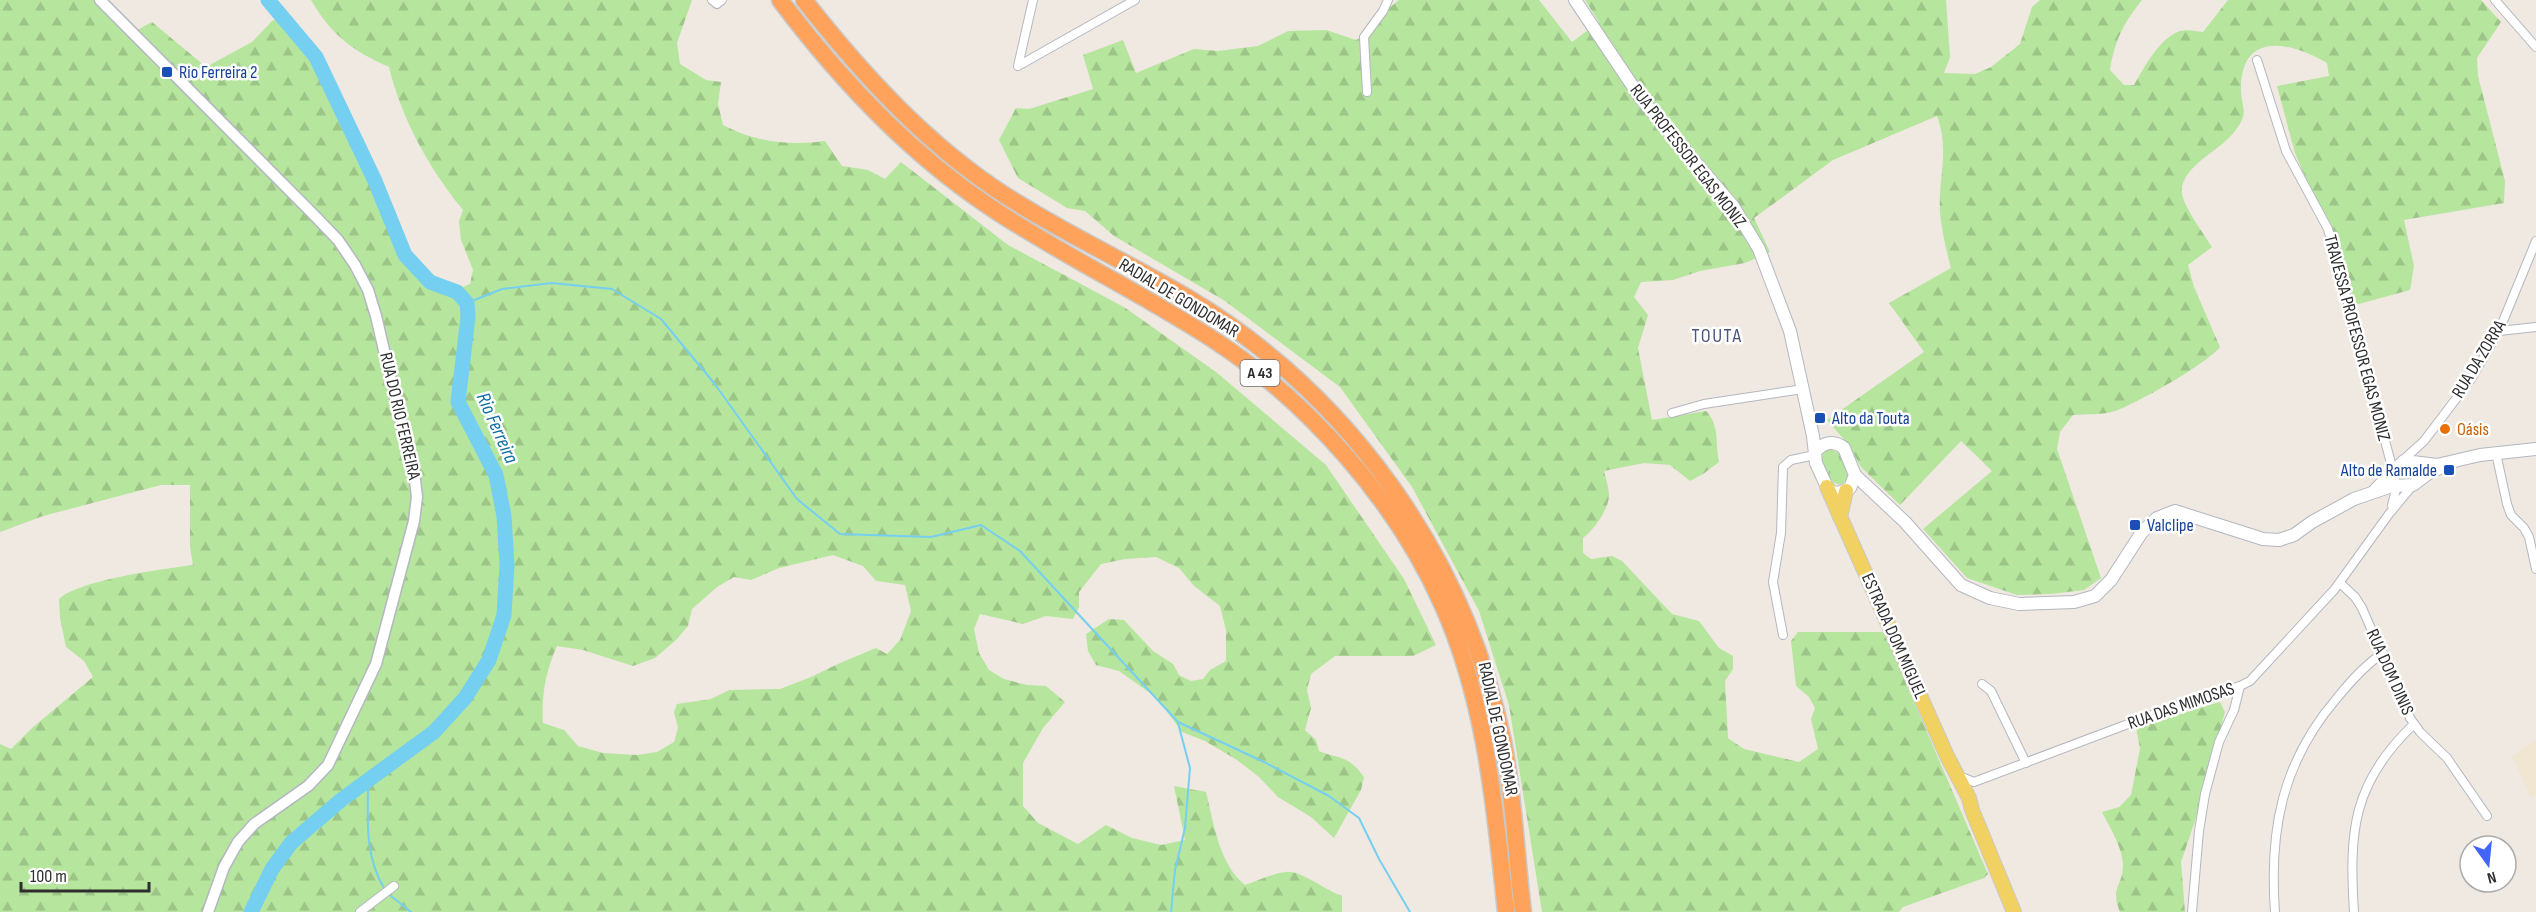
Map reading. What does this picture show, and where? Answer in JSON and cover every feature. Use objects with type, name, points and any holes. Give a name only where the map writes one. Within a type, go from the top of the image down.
[{"type":"highway","name":"RADIAL DE GONDOMAR","points":[[780,0],[835,67],[899,134],[948,175],[1007,218],[1221,344],[1296,404],[1356,470],[1413,548],[1443,604],[1460,650],[1475,699],[1487,758],[1506,912]]},
{"type":"highway","name":"RADIAL DE GONDOMAR","points":[[804,0],[875,83],[927,136],[1006,195],[1078,239],[1189,299],[1232,328],[1310,392],[1380,470],[1403,501],[1443,569],[1461,607],[1486,674],[1508,774],[1523,912]]},
{"type":"main road","name":"RUA PROFESSOR EGAS MONIZ","points":[[1575,0],[1642,100],[1733,206],[1759,249],[1790,331],[1815,453],[1827,487]]},
{"type":"main road","name":"RUA PROFESSOR EGAS MONIZ","points":[[1803,389],[1822,434],[1830,443],[1844,448],[1855,475]]},
{"type":"main road","points":[[1815,453],[1830,443]]},
{"type":"main road","points":[[2370,492],[2401,467],[2437,465],[2496,453],[2536,449]]},
{"type":"main road","points":[[1840,517],[1848,489],[1855,475],[1886,504],[1961,585],[1990,598],[2019,604],[2074,602],[2095,596],[2110,580],[2142,532],[2157,518],[2175,512],[2263,539],[2279,540],[2295,535],[2330,512],[2370,492],[2401,467],[2435,469],[2453,462]]},
{"type":"main road","points":[[1827,487],[1833,492],[1848,489],[1886,504]]},
{"type":"main road","name":"ESTRADA DOM MIGUEL","points":[[1827,487],[1947,756],[1963,801],[1970,804]]},
{"type":"main road","name":"ESTRADA DOM MIGUEL","points":[[1947,756],[1959,776],[2014,912]]},
{"type":"street","name":"RUA DO RIO FERREIRA","points":[[100,0],[313,214],[338,240],[355,265],[368,290],[376,316],[416,488],[414,521],[379,654],[368,684],[328,765],[308,786],[254,824],[238,842],[224,867],[208,912]]},
{"type":"street","points":[[712,0],[717,4],[722,0]]},
{"type":"street","points":[[1033,0],[1018,66],[1135,0]]},
{"type":"street","points":[[1367,92],[1364,37],[1388,0]]},
{"type":"street","points":[[2495,0],[2536,47]]},
{"type":"street","name":"TRAVESSA PROFESSOR EGAS MONIZ","points":[[2257,60],[2286,150],[2328,229],[2401,467]]},
{"type":"street","name":"RUA DA ZORRA","points":[[2401,467],[2471,379],[2499,331],[2536,241]]},
{"type":"street","points":[[2499,331],[2536,327]]},
{"type":"street","points":[[1672,413],[1704,404],[1803,389]]},
{"type":"street","points":[[1783,635],[1773,582],[1781,533],[1783,467],[1791,460],[1815,453]]},
{"type":"street","points":[[2496,453],[2507,504],[2511,514],[2529,537],[2536,569]]},
{"type":"street","name":"RUA DAS MIMOSAS","points":[[2389,514],[2401,467]]},
{"type":"street","name":"RUA DAS MIMOSAS","points":[[1974,782],[2205,695],[2240,686],[2250,681],[2340,583],[2389,514],[2401,467]]},
{"type":"street","points":[[2370,492],[2378,493],[2386,498],[2390,507],[2389,514]]},
{"type":"street","name":"RUA DOM DINIS","points":[[2340,583],[2355,597],[2362,608],[2414,724],[2447,758],[2487,816]]},
{"type":"street","points":[[2275,912],[2272,854],[2285,785],[2302,747],[2320,717],[2369,663],[2383,653]]},
{"type":"street","points":[[1982,684],[1991,691],[2026,763]]},
{"type":"street","points":[[2192,912],[2199,831],[2205,794],[2218,742],[2234,710],[2240,686]]},
{"type":"street","points":[[2354,912],[2351,858],[2360,805],[2380,763],[2414,724]]},
{"type":"street","points":[[1959,776],[1974,782],[1970,788],[1970,804]]},
{"type":"street","points":[[361,912],[394,886]]},
{"type":"shaded area","points":[[2536,740],[2536,796],[2531,798],[2512,756]]},
{"type":"green space","points":[[0,0],[94,0],[128,35],[152,22],[206,67],[252,42],[272,21],[288,14],[301,30],[331,83],[337,105],[350,115],[366,152],[378,193],[399,232],[399,246],[413,267],[430,277],[460,288],[470,284],[473,270],[461,240],[459,221],[463,210],[418,143],[401,106],[389,67],[364,55],[344,41],[327,23],[311,0],[692,0],[677,43],[680,64],[706,80],[721,82],[718,104],[723,125],[760,139],[786,143],[825,141],[842,166],[868,170],[885,179],[901,162],[1008,245],[1124,307],[1216,372],[1326,465],[1404,579],[1436,645],[1413,656],[1335,656],[1311,674],[1307,690],[1311,708],[1305,730],[1316,740],[1319,751],[1348,761],[1364,777],[1361,790],[1334,838],[1311,817],[1278,797],[1259,777],[1237,760],[1205,741],[1182,732],[1157,698],[1119,671],[1096,665],[1088,651],[1086,634],[1109,619],[1124,620],[1153,651],[1173,664],[1179,675],[1191,681],[1203,679],[1210,670],[1226,661],[1226,630],[1220,606],[1194,586],[1179,568],[1156,557],[1125,559],[1101,564],[1079,592],[1079,607],[1073,619],[1046,616],[1023,624],[980,614],[974,629],[979,653],[989,670],[1004,679],[1027,685],[1046,686],[1065,702],[1043,728],[1023,763],[1023,806],[1038,823],[1078,844],[1106,825],[1132,838],[1161,845],[1185,840],[1174,786],[1206,792],[1223,855],[1236,876],[1245,885],[1276,874],[1292,872],[1342,896],[1342,912],[0,912],[0,744],[11,749],[32,728],[93,677],[84,661],[66,647],[59,599],[69,592],[102,581],[193,565],[190,547],[190,485],[161,485],[43,516],[0,532]],"holes":[[[833,555],[863,566],[876,581],[905,585],[911,611],[900,640],[887,654],[876,648],[780,689],[729,690],[711,699],[677,704],[674,712],[678,728],[674,742],[657,752],[637,755],[603,753],[578,746],[564,730],[543,723],[545,683],[557,646],[583,650],[633,666],[655,658],[676,640],[688,626],[692,609],[717,587],[734,577],[751,580],[779,568]]]},
{"type":"green space","points":[[1399,0],[1539,0],[1572,42],[1599,22],[1585,0],[1946,0],[1950,57],[1944,73],[1975,74],[1991,67],[2020,44],[2032,7],[2040,0],[2142,0],[2121,33],[2114,50],[2110,70],[2124,85],[2134,85],[2147,62],[2165,40],[2180,31],[2203,32],[2228,0],[2481,0],[2501,22],[2477,58],[2478,76],[2505,181],[2504,203],[2404,220],[2414,266],[2410,290],[2355,305],[2335,235],[2311,190],[2295,153],[2277,86],[2329,76],[2327,63],[2299,50],[2285,47],[2271,46],[2259,49],[2250,57],[2243,70],[2241,89],[2244,110],[2240,125],[2229,138],[2197,164],[2185,178],[2182,187],[2188,208],[2212,247],[2188,265],[2194,287],[2220,347],[2187,372],[2125,407],[2105,413],[2073,415],[2060,432],[2057,449],[2101,578],[2084,590],[2051,594],[2017,595],[1967,578],[1923,529],[1992,471],[1961,441],[1900,505],[1861,467],[1848,444],[1827,420],[1924,352],[1889,303],[1951,268],[1940,213],[1943,141],[1937,116],[1833,160],[1754,218],[1770,252],[1745,263],[1700,271],[1673,280],[1641,282],[1634,297],[1648,315],[1638,348],[1652,420],[1706,411],[1715,429],[1719,462],[1690,481],[1670,465],[1644,463],[1604,471],[1609,490],[1608,502],[1600,519],[1583,538],[1583,553],[1591,559],[1612,556],[1622,561],[1672,614],[1699,621],[1719,648],[1733,656],[1733,669],[1725,681],[1728,738],[1744,749],[1799,762],[1818,749],[1811,719],[1815,708],[1809,697],[1796,686],[1791,641],[1798,632],[1884,632],[1988,874],[1984,878],[1903,907],[1899,912],[1542,912],[1509,705],[1479,611],[1412,487],[1340,387],[1225,301],[1114,236],[1085,211],[1067,208],[1018,178],[999,140],[1016,108],[1029,109],[1093,89],[1083,55],[1123,40],[1136,73],[1194,49],[1218,51],[1258,46],[1288,31],[1326,30],[1356,40],[1373,31],[1388,9]]},
{"type":"green space","points":[[1830,449],[1839,453],[1848,473],[1847,480],[1840,485],[1830,481],[1821,462],[1823,452]]},
{"type":"green space","points":[[2220,702],[2225,712],[2195,821],[2181,862],[2185,912],[2120,912],[2116,892],[2123,866],[2121,852],[2102,812],[2119,807],[2131,795],[2140,749],[2136,727]]},
{"type":"waterway","name":"Rio Ferreira","points":[[251,912],[272,869],[291,843],[341,800],[434,732],[465,698],[489,660],[504,615],[507,565],[504,516],[496,475],[458,402],[468,317],[467,303],[457,292],[430,282],[405,255],[375,181],[316,57],[268,0]]},
{"type":"waterway","points":[[467,303],[502,289],[552,283],[612,289],[661,319],[714,383],[797,499],[840,534],[931,537],[981,525],[1020,551],[1178,722],[1262,761],[1329,796],[1359,818],[1379,859],[1410,912]]},
{"type":"waterway","points":[[1171,912],[1175,870],[1185,828],[1190,768],[1178,723]]},
{"type":"waterway","points":[[368,781],[368,836],[373,862],[384,888]]},
{"type":"waterway","points":[[391,896],[411,912]]},
{"type":"place","name":"Rio Ferreira 2","points":[[167,72]]},
{"type":"place","name":"Alto da Touta","points":[[1820,418]]},
{"type":"place","name":"Oásis","points":[[2445,429]]},
{"type":"place","name":"Alto de Ramalde","points":[[2449,470]]},
{"type":"place","name":"Valclipe","points":[[2135,525]]},
{"type":"district","name":"TOUTA","points":[[1717,336]]}]
